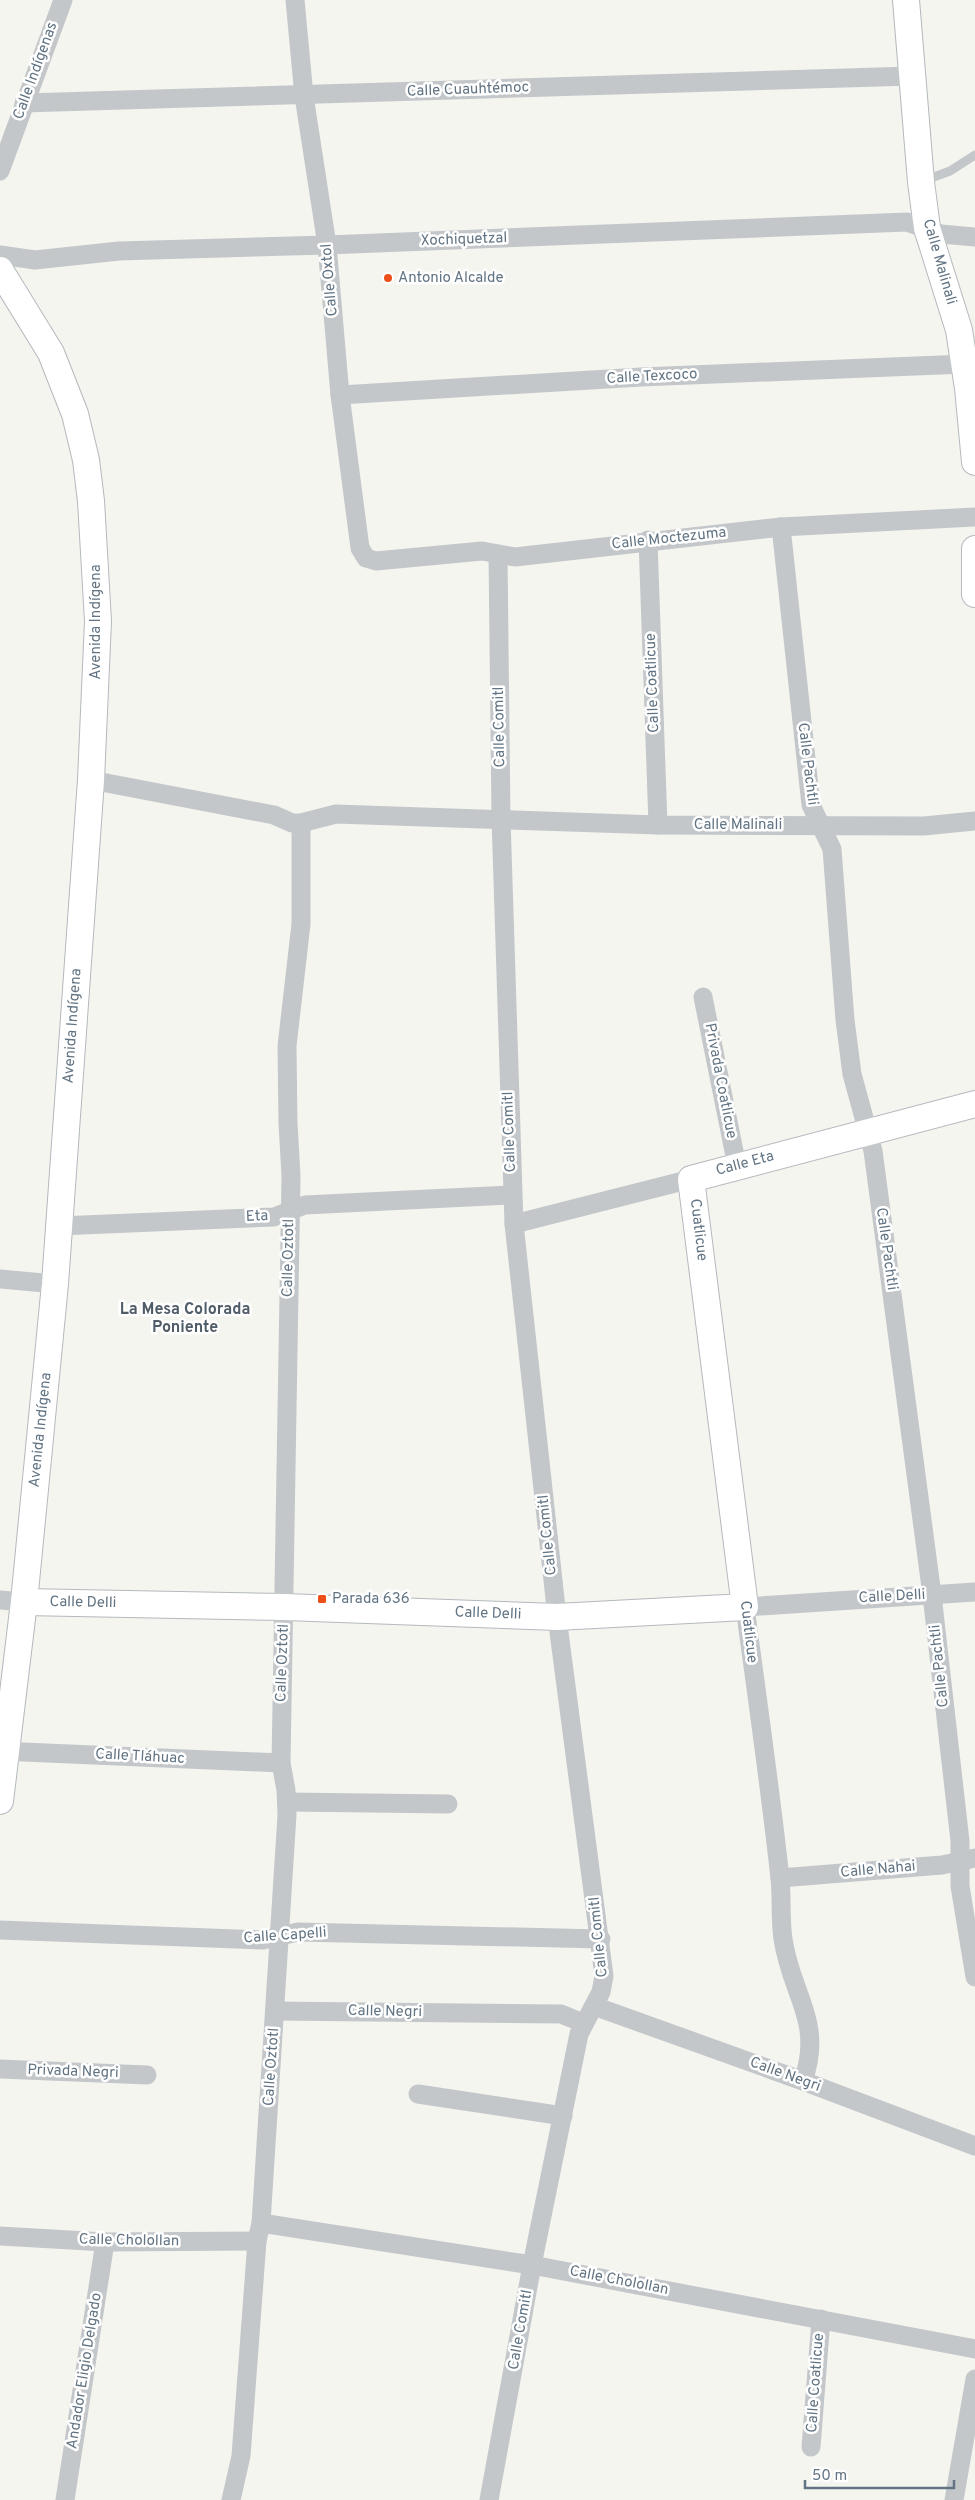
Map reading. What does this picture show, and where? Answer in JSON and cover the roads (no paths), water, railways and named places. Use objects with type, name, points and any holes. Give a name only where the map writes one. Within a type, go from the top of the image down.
[{"type":"street","name":"Calle Indígenas","points":[[0,171],[63,0]]},
{"type":"street","name":"Calle Oxtol","points":[[295,0],[304,96],[327,245],[340,395],[360,548],[366,558]]},
{"type":"street","name":"Calle Malinali","points":[[906,0],[921,182],[927,228],[951,300],[965,364],[975,462]]},
{"type":"street","name":"Calle Cuauhtémoc","points":[[24,103],[304,96],[912,76]]},
{"type":"street","name":"Xochiquetzal","points":[[0,254],[35,260],[119,251],[327,245],[907,222],[941,234],[975,238]]},
{"type":"street","name":"Avenida Indígena","points":[[0,270],[51,352],[75,414],[86,460],[92,519],[98,621],[91,780],[55,1284],[12,1601],[0,1801]]},
{"type":"street","name":"Calle Texcoco","points":[[340,395],[641,377],[965,364]]},
{"type":"street","name":"Calle Moctezuma","points":[[366,558],[376,561],[482,551],[515,557],[648,540],[781,527],[975,517]]},
{"type":"street","name":"Calle Pachtli","points":[[781,527],[811,805],[832,849],[845,1020],[852,1074],[873,1151],[932,1595],[960,1841],[968,1860],[960,1886],[975,1977]]},
{"type":"street","name":"Calle Coatlicue","points":[[648,540],[658,825]]},
{"type":"street","points":[[975,549],[975,594]]},
{"type":"street","name":"Calle Comitl","points":[[489,2500],[532,2265],[579,2034],[604,1984],[601,1939],[557,1617],[514,1224],[501,818],[498,554]]},
{"type":"street","points":[[91,780],[274,815],[292,823],[300,823]]},
{"type":"street","name":"Calle Malinali","points":[[300,823],[336,814],[501,818],[658,825],[924,826],[975,821]]},
{"type":"street","name":"Calle Oztotl","points":[[231,2500],[241,2456],[259,2232],[280,1935],[287,1802],[281,1763],[291,1176],[287,1046],[300,924],[300,823]]},
{"type":"street","name":"Privada Coatlicue","points":[[703,997],[737,1166]]},
{"type":"street","name":"Calle Eta","points":[[514,1224],[691,1179],[867,1130],[975,1104]]},
{"type":"street","name":"Cuatlicue","points":[[691,1179],[780,1878],[786,1958],[791,1976],[805,2005],[811,2038],[811,2055],[803,2081]]},
{"type":"street","name":"Eta","points":[[59,1226],[274,1216],[305,1205],[512,1195]]},
{"type":"street","points":[[0,1279],[55,1284]]},
{"type":"street","name":"Calle Delli","points":[[12,1601],[285,1607],[557,1617],[975,1592]]},
{"type":"street","name":"Calle Tláhuac","points":[[4,1751],[281,1763]]},
{"type":"street","points":[[287,1802],[448,1804]]},
{"type":"street","name":"Calle Nahai","points":[[780,1878],[968,1860]]},
{"type":"street","name":"Calle Capelli","points":[[0,1930],[263,1940],[298,1932],[601,1939]]},
{"type":"street","name":"Calle Negri","points":[[594,2006],[803,2081],[975,2146]]},
{"type":"street","name":"Calle Negri","points":[[275,2010],[561,2014],[583,2024]]},
{"type":"street","name":"Privada Negri","points":[[0,2069],[146,2075]]},
{"type":"street","points":[[418,2094],[563,2116]]},
{"type":"street","name":"Calle Cholollan","points":[[0,2236],[105,2242],[259,2232],[532,2265],[975,2349]]},
{"type":"street","name":"Andador Eligio Delgado","points":[[66,2500],[105,2242]]},
{"type":"street","name":"Calle Coatlicue","points":[[811,2447],[821,2319]]},
{"type":"street","points":[[954,2500],[975,2379]]},
{"type":"lane","points":[[921,182],[938,178],[975,155]]},
{"type":"place","name":"Antonio Alcalde","points":[[388,278]]},
{"type":"place","name":"Parada 636","points":[[322,1599]]},
{"type":"district","name":"La Mesa Colorada Poniente","points":[[185,1319]]}]
